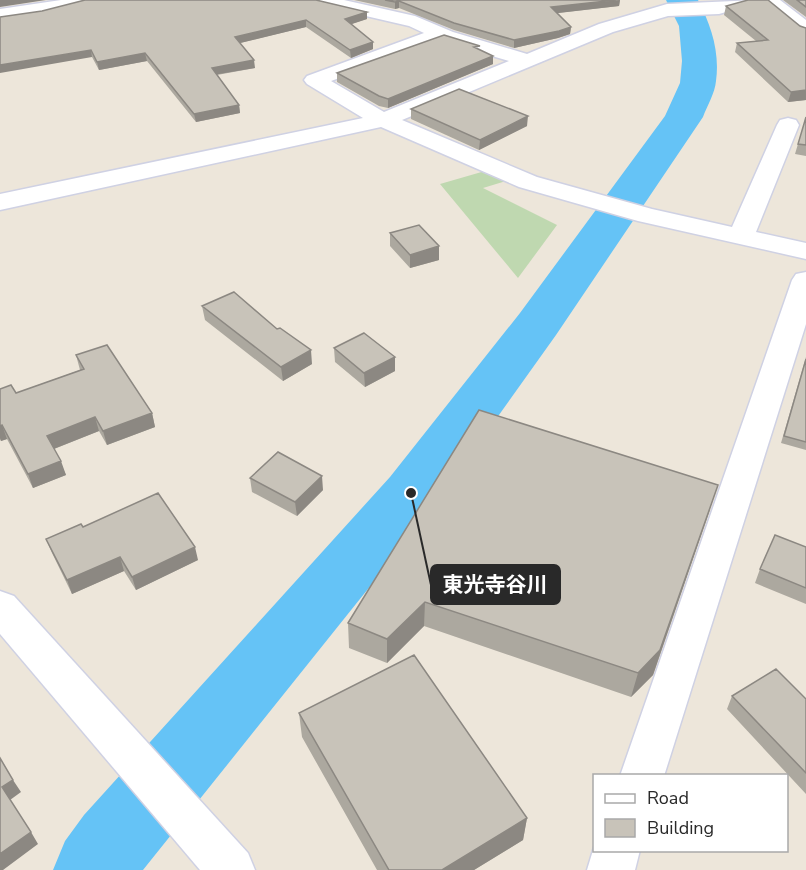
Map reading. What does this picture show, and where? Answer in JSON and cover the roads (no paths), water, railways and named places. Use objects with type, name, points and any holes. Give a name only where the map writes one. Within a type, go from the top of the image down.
[{"type":"street","points":[[0,15],[43,10],[83,0]]},
{"type":"street","points":[[320,0],[415,22],[441,34],[527,60]]},
{"type":"street","points":[[0,202],[383,120],[606,28],[667,10],[700,9],[748,0]]},
{"type":"street","points":[[768,0],[806,29]]},
{"type":"street","points":[[441,34],[314,80],[383,120],[528,182],[647,216],[806,251]]},
{"type":"street","points":[[741,237],[788,126]]},
{"type":"street","points":[[643,774],[806,280]]},
{"type":"street","points":[[0,607],[231,870]]},
{"type":"street","points":[[611,870],[616,852]]},
{"type":"waterway","points":[[94,870],[113,843],[411,493],[538,324],[684,117],[698,83],[699,61],[695,26],[682,0]]},
{"type":"place","name":"東光寺谷川","points":[[411,493]]}]
